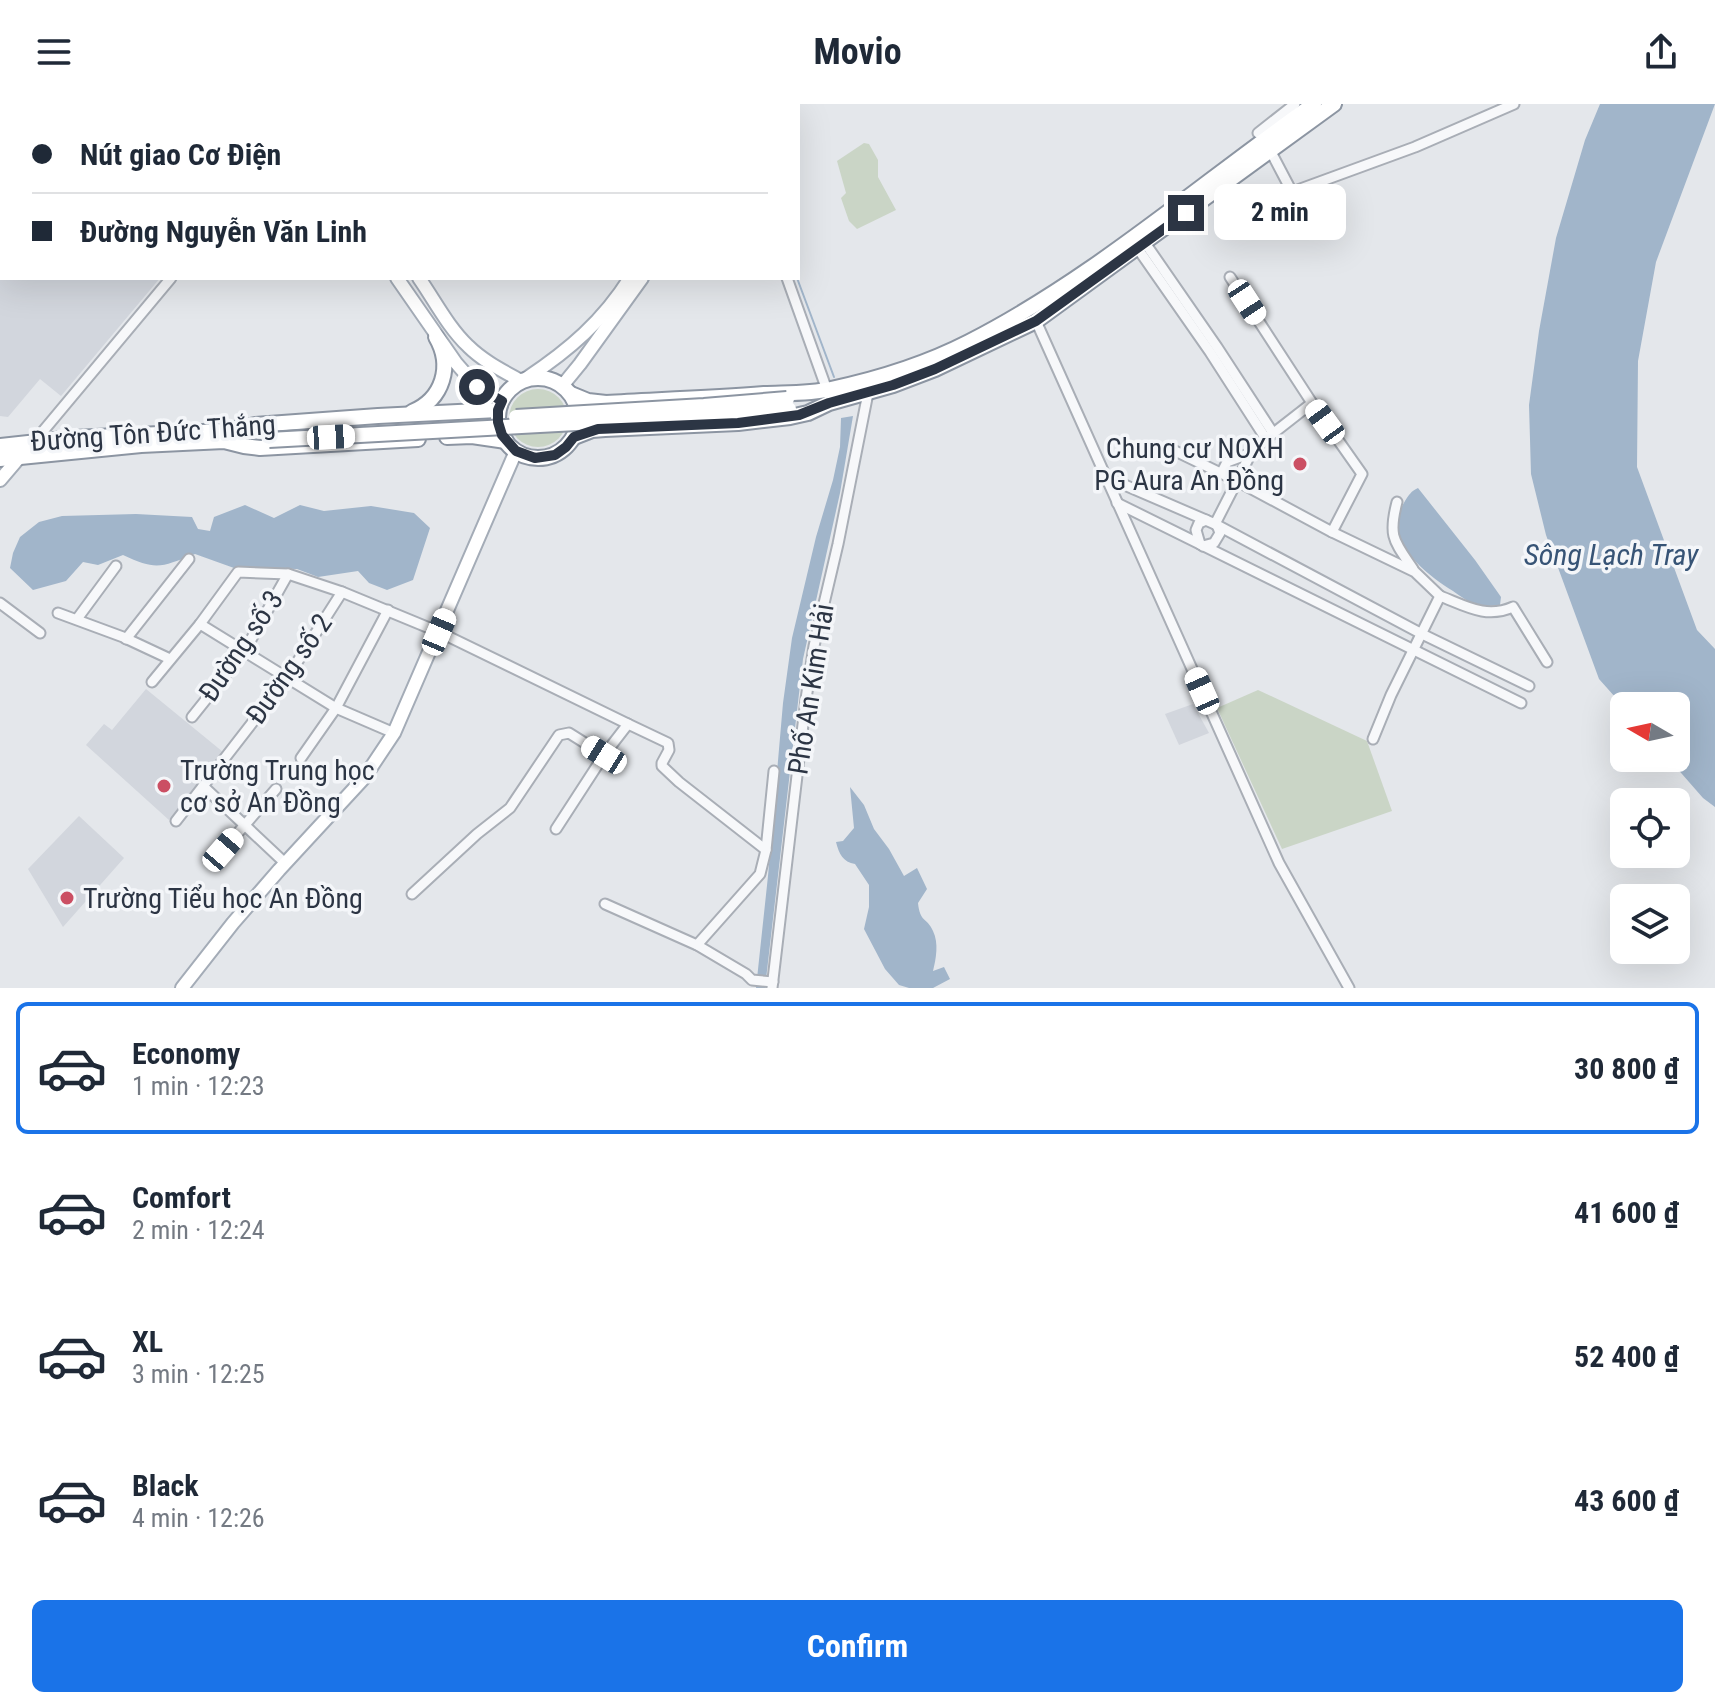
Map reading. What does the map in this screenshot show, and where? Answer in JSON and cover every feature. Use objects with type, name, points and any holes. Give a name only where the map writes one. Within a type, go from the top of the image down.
[{"type":"highway","points":[[567,390],[576,405],[578,418],[574,437],[566,447],[549,457],[528,457],[511,446],[500,429],[500,406],[510,390],[524,380],[546,378],[588,401],[606,403],[868,393],[935,369],[1036,321],[1264,139],[1314,104]]},
{"type":"highway","points":[[224,436],[705,416],[828,396],[968,343],[1138,242],[1334,104]]},
{"type":"highway","points":[[406,414],[425,405],[442,383],[444,356],[436,337]]},
{"type":"highway","points":[[574,437],[592,430],[738,423],[799,415],[828,396]]},
{"type":"highway","name":"Đường Tôn Đức Thắng","points":[[0,459],[224,436],[255,425],[500,406]]},
{"type":"highway","name":"Đường Tôn Đức Thắng","points":[[0,446],[34,442],[224,436],[244,446],[260,448],[460,436],[484,437],[511,446]]},
{"type":"main road","points":[[398,280],[456,363],[477,387],[500,406]]},
{"type":"main road","points":[[420,280],[467,345],[482,358],[524,380],[562,355],[590,330],[629,280]]},
{"type":"main road","points":[[567,390],[580,364],[641,280]]},
{"type":"main road","points":[[418,309],[431,311],[433,298]]},
{"type":"main road","points":[[0,480],[34,442]]},
{"type":"main road","points":[[182,988],[285,863],[364,778],[394,733],[439,632],[511,446]]},
{"type":"street","points":[[1258,133],[1295,104]]},
{"type":"street","points":[[1270,150],[1292,192],[1415,147],[1510,105]]},
{"type":"street","points":[[1138,242],[1269,436]]},
{"type":"street","points":[[1230,277],[1362,474],[1332,532]]},
{"type":"street","points":[[34,442],[169,280]]},
{"type":"street","points":[[788,280],[828,396]]},
{"type":"street","points":[[1036,321],[1279,863],[1349,988]]},
{"type":"street","name":"Phố An Kim Hải","points":[[771,984],[814,646],[868,393]]},
{"type":"street","points":[[1213,523],[1251,453],[1312,403]]},
{"type":"street","points":[[1171,449],[1222,472],[1332,532],[1415,572]]},
{"type":"street","points":[[1222,472],[1227,462],[1251,453]]},
{"type":"street","points":[[1106,476],[1213,523],[1422,634],[1529,686]]},
{"type":"street","points":[[1397,502],[1392,537],[1415,572],[1440,596],[1486,613],[1513,607],[1547,662]]},
{"type":"street","points":[[1117,503],[1521,703]]},
{"type":"street","points":[[1202,545],[1196,530],[1199,523],[1213,523]]},
{"type":"street","points":[[1202,545],[1214,543],[1220,533],[1213,523]]},
{"type":"street","points":[[126,639],[189,559]]},
{"type":"street","points":[[77,619],[116,566]]},
{"type":"street","points":[[152,682],[238,572],[288,574],[342,592],[439,632],[668,743],[669,750],[662,766],[766,850]]},
{"type":"street","name":"Đường số 3","points":[[192,717],[244,652],[288,574]]},
{"type":"street","name":"Đường số 2","points":[[176,821],[287,678],[342,592]]},
{"type":"street","points":[[1373,739],[1440,596]]},
{"type":"street","points":[[0,603],[40,633]]},
{"type":"street","points":[[301,758],[336,708],[388,610]]},
{"type":"street","points":[[58,613],[170,659]]},
{"type":"street","points":[[200,624],[336,708],[394,733]]},
{"type":"street","points":[[556,829],[628,724]]},
{"type":"street","points":[[412,894],[510,808],[559,735],[569,733],[604,755]]},
{"type":"street","points":[[697,945],[760,874],[766,850],[774,771]]},
{"type":"street","points":[[203,786],[285,863]]},
{"type":"street","points":[[223,850],[276,789]]},
{"type":"street","points":[[605,904],[697,945],[755,980],[771,984]]},
{"type":"shaded area","points":[[0,280],[158,280],[61,396],[40,379],[8,417],[0,416]]},
{"type":"shaded area","name":"Trường Trung học cơ sở An Đồng","points":[[146,689],[223,752],[169,820],[86,745],[104,724],[112,730]]},
{"type":"shaded area","points":[[1193,704],[1209,733],[1179,745],[1165,714]]},
{"type":"shaded area","name":"Trường Tiểu học An Đồng","points":[[79,816],[124,858],[63,927],[28,869]]},
{"type":"green space","points":[[864,143],[869,144],[878,160],[878,177],[896,210],[857,229],[849,221],[841,198],[846,193],[837,161]]},
{"type":"green space","points":[[538,389],[559,397],[567,418],[559,439],[538,447],[517,439],[509,418],[517,397]]},
{"type":"green space","points":[[1258,690],[1367,741],[1392,811],[1282,849],[1217,708]]},
{"type":"water","name":"Sông Lạch Tray","points":[[1600,104],[1715,104],[1656,262],[1638,361],[1637,467],[1697,630],[1715,649],[1715,807],[1680,772],[1690,772],[1690,692],[1611,692],[1599,679],[1546,535],[1531,474],[1529,405],[1539,331],[1556,238],[1585,140]]},
{"type":"water","points":[[853,416],[840,493],[803,659],[765,988],[756,988],[792,638],[833,480],[840,447],[841,418]]},
{"type":"water","points":[[1418,488],[1501,597],[1500,605],[1481,606],[1466,600],[1430,575],[1409,554],[1398,529],[1399,515],[1405,501]]},
{"type":"water","points":[[245,505],[274,518],[300,505],[324,511],[371,506],[414,513],[430,528],[413,580],[387,590],[369,583],[358,571],[318,577],[297,569],[234,568],[195,554],[159,565],[123,555],[98,565],[83,562],[66,581],[33,590],[10,568],[20,537],[39,522],[62,516],[136,514],[192,517],[198,529],[210,531],[214,517]]},
{"type":"water","points":[[850,787],[864,805],[874,829],[904,876],[917,868],[927,889],[918,903],[920,914],[935,936],[933,971],[944,967],[950,979],[933,988],[899,985],[885,969],[864,929],[869,907],[869,885],[855,864],[842,857],[836,842],[843,841],[854,828]]},
{"type":"waterway","points":[[798,280],[834,377]]},
{"type":"place","name":"Chung cư NOXH PG Aura An Đồng","points":[[1300,464]]},
{"type":"place","name":"Trường Trung học cơ sở An Đồng","points":[[164,786]]},
{"type":"place","name":"Trường Tiểu học An Đồng","points":[[67,898]]},
{"type":"route","points":[[477,387],[502,401],[498,422],[506,441],[516,451],[535,458],[555,455],[574,437],[598,429],[738,423],[799,415],[935,369],[1036,321],[1186,213]]}]
